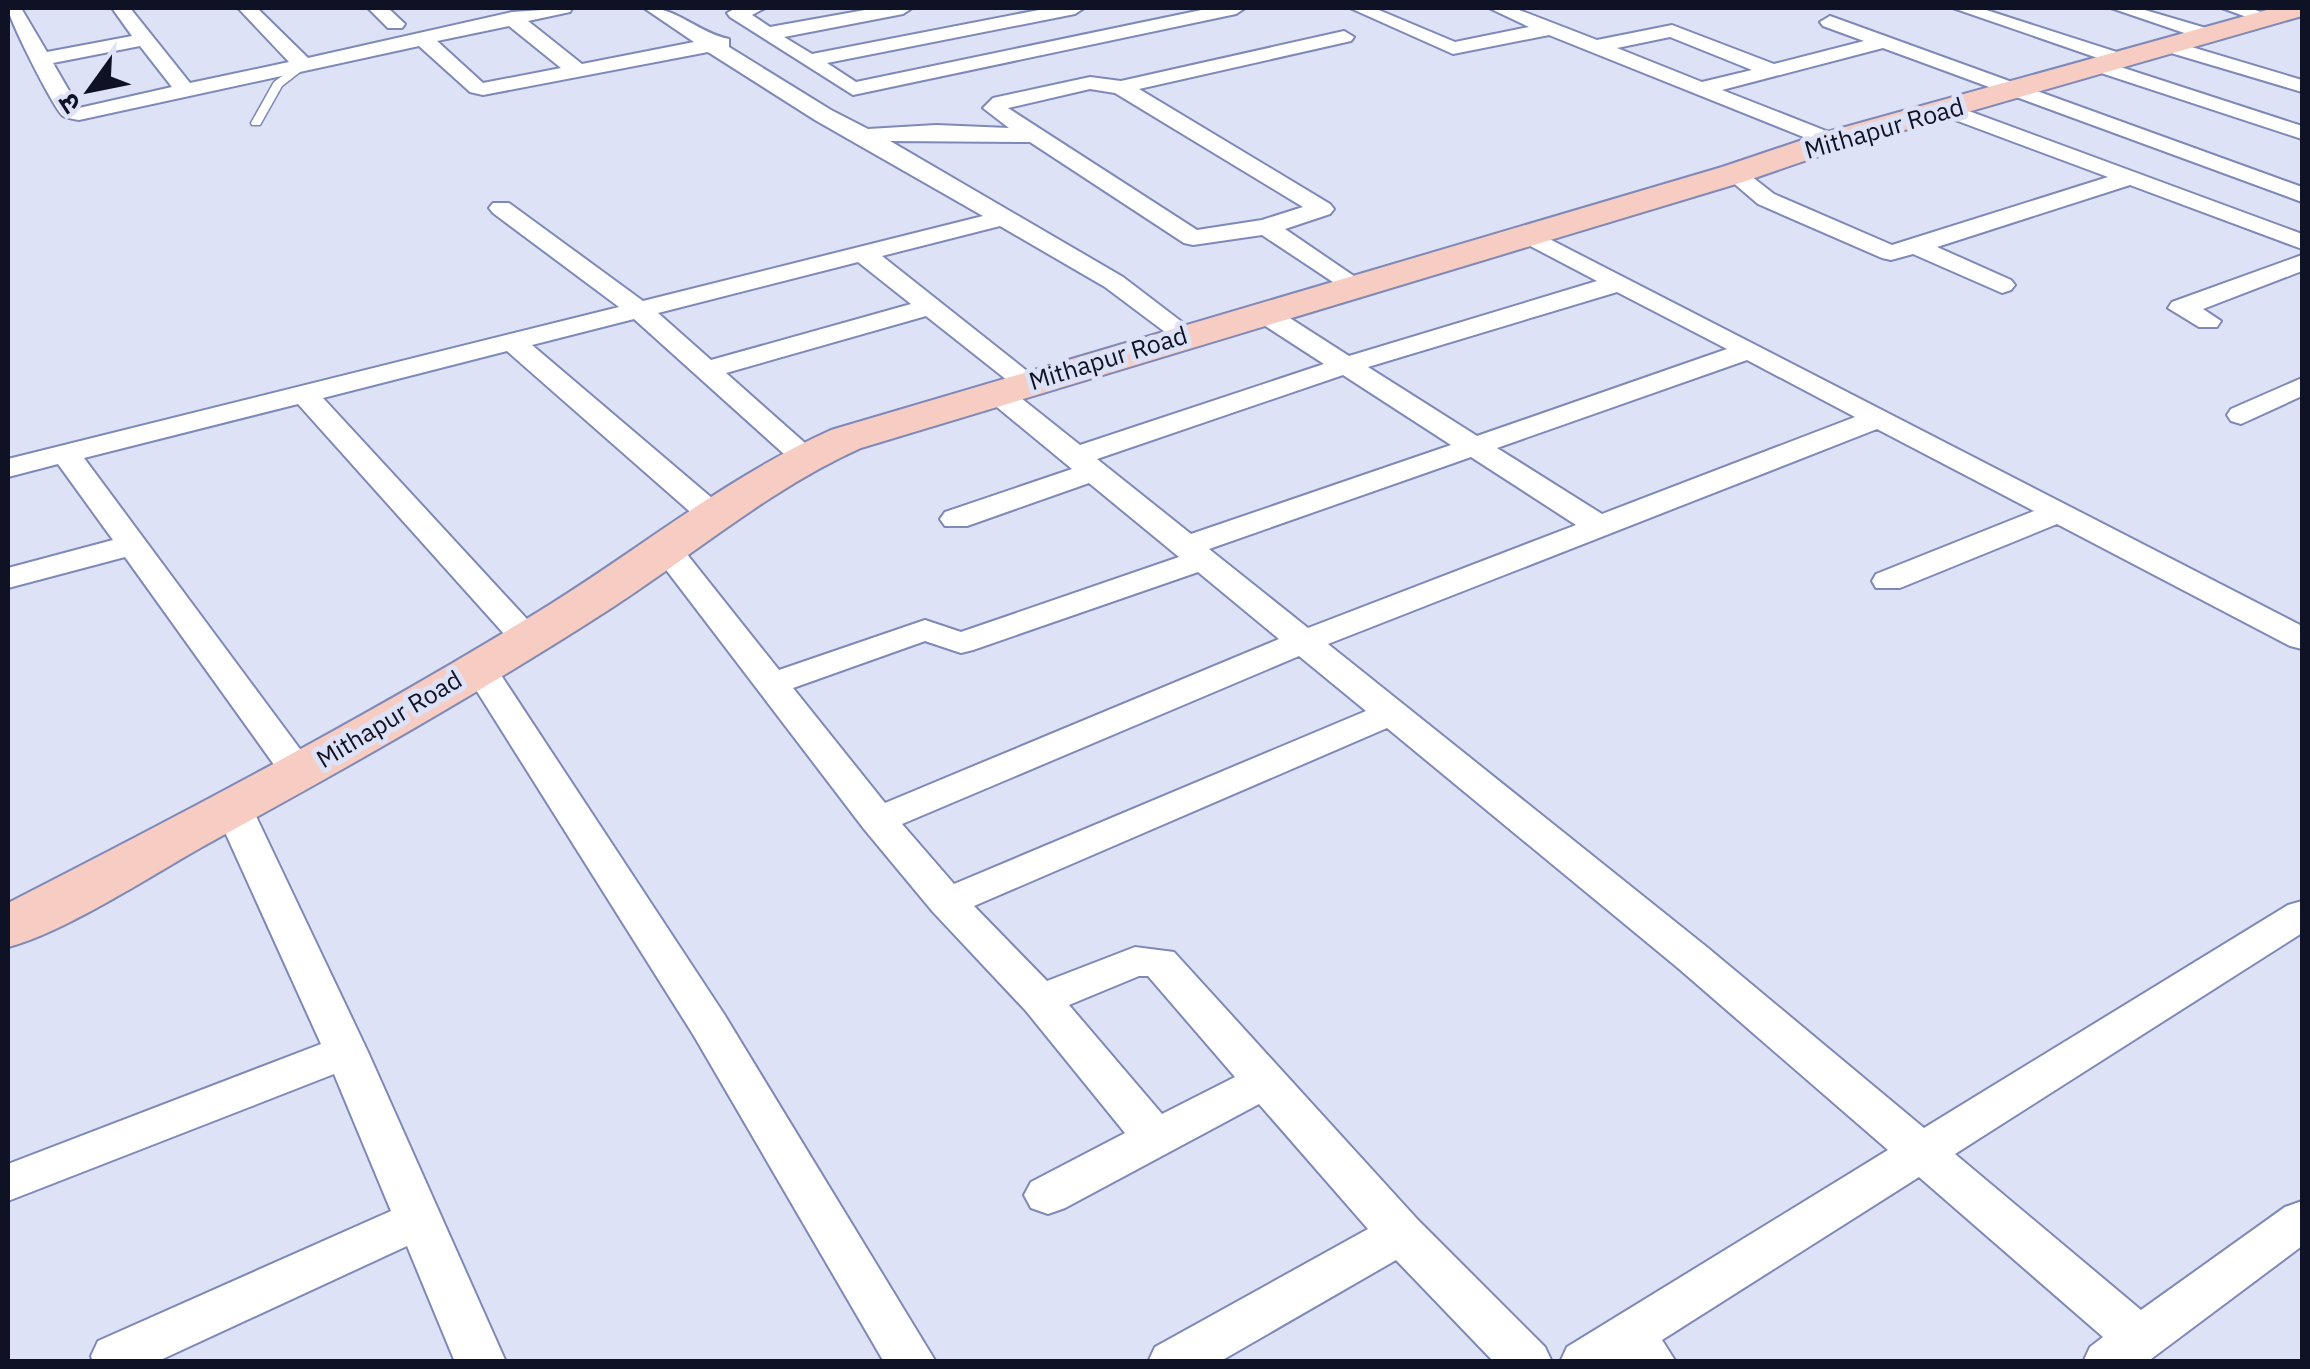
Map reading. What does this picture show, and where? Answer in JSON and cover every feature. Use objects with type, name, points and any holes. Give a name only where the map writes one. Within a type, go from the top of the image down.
[{"type":"street","points":[[16,8],[39,60],[76,114],[563,8]]},
{"type":"street","points":[[121,8],[184,90]]},
{"type":"street","points":[[247,8],[304,64]]},
{"type":"street","points":[[377,8],[395,24]]},
{"type":"street","points":[[654,8],[823,116],[865,136],[1114,282],[1186,335]]},
{"type":"street","points":[[756,8],[737,12],[853,89],[1236,8]]},
{"type":"street","points":[[422,38],[477,88],[901,8]]},
{"type":"street","points":[[808,62],[1074,8]]},
{"type":"street","points":[[1360,8],[1453,48],[1550,29]]},
{"type":"street","points":[[1501,8],[1831,142]]},
{"type":"street","points":[[1962,8],[2302,133]]},
{"type":"street","points":[[2120,8],[2252,17]]},
{"type":"street","name":"Mithapur Road","points":[[8,927],[234,810],[526,638],[804,457],[846,438],[1831,142],[2168,46],[2252,17]]},
{"type":"street","points":[[512,18],[578,71]]},
{"type":"street","points":[[1830,22],[2302,195]]},
{"type":"street","points":[[1594,46],[1672,31],[1769,69]]},
{"type":"street","points":[[1121,87],[1344,37]]},
{"type":"street","points":[[39,60],[142,40]]},
{"type":"street","points":[[1701,89],[1884,42]]},
{"type":"street","points":[[2168,46],[2302,86]]},
{"type":"street","points":[[988,62],[1009,70],[1086,84]]},
{"type":"street","points":[[1099,82],[1121,87],[1323,208],[1266,228],[1192,238],[994,107],[1086,84],[1099,82]]},
{"type":"street","points":[[1947,109],[2302,242]]},
{"type":"street","points":[[865,136],[936,132],[1033,135]]},
{"type":"street","points":[[2087,162],[2150,139]]},
{"type":"street","points":[[1734,174],[1766,199],[1881,250],[1894,252],[2130,178]]},
{"type":"street","points":[[501,208],[638,309],[804,457]]},
{"type":"street","points":[[8,468],[1003,218]]},
{"type":"street","points":[[1266,228],[1354,285]]},
{"type":"street","points":[[1526,234],[2302,639]]},
{"type":"street","points":[[1916,247],[2002,284]]},
{"type":"street","points":[[860,252],[929,307],[1086,463],[1693,958],[1920,1152],[2124,1350],[2302,1220]]},
{"type":"street","points":[[2208,321],[2180,308],[2302,263]]},
{"type":"street","points":[[956,519],[1086,463],[1347,366],[1618,283]]},
{"type":"street","points":[[706,370],[929,307]]},
{"type":"street","points":[[1262,312],[1602,528]]},
{"type":"street","points":[[512,341],[715,517]]},
{"type":"street","points":[[771,684],[925,630],[961,643],[1471,444],[1748,350]]},
{"type":"street","points":[[2241,414],[2302,386]]},
{"type":"street","points":[[304,394],[526,638]]},
{"type":"street","points":[[878,820],[1306,641],[1878,418]]},
{"type":"street","points":[[65,454],[298,772]]},
{"type":"street","points":[[1888,582],[2059,512]]},
{"type":"street","points":[[8,578],[132,545]]},
{"type":"street","points":[[666,550],[878,820],[947,902],[1040,1000],[1156,1138]]},
{"type":"street","points":[[478,666],[709,1024],[912,1362]]},
{"type":"street","points":[[947,902],[1393,712]]},
{"type":"street","points":[[234,810],[482,1362]]},
{"type":"street","points":[[1620,1353],[1920,1152],[2302,915]]},
{"type":"street","points":[[1040,1000],[1134,961],[1159,962],[1402,1234],[1527,1362]]},
{"type":"street","points":[[8,1183],[346,1052]]},
{"type":"street","points":[[1048,1195],[1263,1082]]},
{"type":"street","points":[[116,1356],[418,1220]]},
{"type":"street","points":[[1173,1362],[1402,1234]]},
{"type":"lane","points":[[256,124],[278,84],[304,64]]}]
